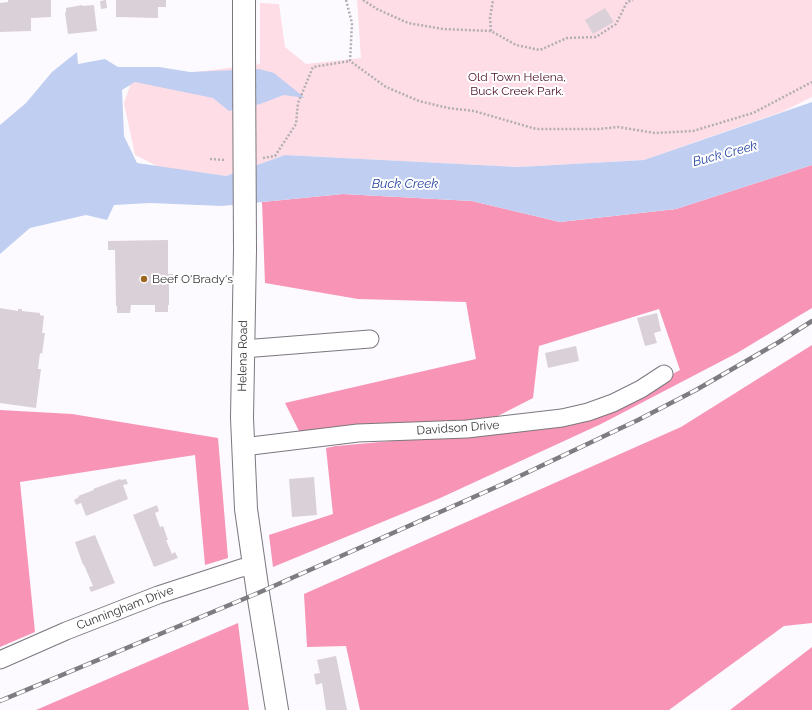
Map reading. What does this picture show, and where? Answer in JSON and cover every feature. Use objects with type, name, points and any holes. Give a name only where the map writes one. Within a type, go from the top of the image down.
[{"type":"main road","name":"Helena Road","points":[[244,0],[245,250],[243,447],[246,509],[277,710]]},
{"type":"street","points":[[243,349],[370,339]]},
{"type":"street","name":"Davidson Drive","points":[[243,447],[358,433],[467,429],[562,418],[588,412],[613,403],[641,389],[664,374]]},
{"type":"street","name":"Cunningham Drive","points":[[0,660],[66,631],[158,595],[241,568],[254,566]]},
{"type":"path","points":[[346,0],[352,23],[350,61]]},
{"type":"path","points":[[363,0],[377,9],[408,23],[443,29],[491,31],[516,45],[540,50],[567,38],[596,37],[616,24],[627,2],[633,0]]},
{"type":"path","points":[[491,31],[490,18],[493,0]]},
{"type":"path","points":[[275,156],[296,124],[298,103],[313,67],[350,61],[386,87],[419,101],[448,108],[474,111],[536,129],[598,129],[618,127],[655,134],[693,131],[753,113],[812,82]]},
{"type":"green space","name":"Old Town Helena, Buck Creek Park.","points":[[357,0],[812,0],[812,97],[784,111],[644,160],[518,167],[285,155],[226,176],[159,167],[135,155],[124,103],[132,80],[260,64],[260,3],[279,4],[285,47],[306,64],[361,58]]},
{"type":"shaded area","points":[[812,165],[812,308],[737,353],[601,424],[438,499],[273,567],[269,535],[333,514],[326,448],[492,432],[599,414],[680,370],[659,309],[539,346],[533,398],[492,419],[341,432],[299,431],[285,403],[476,359],[466,302],[358,299],[265,283],[262,202],[343,194],[472,201],[560,222],[676,209]]},
{"type":"shaded area","points":[[812,345],[812,623],[784,626],[669,710],[360,710],[346,646],[307,647],[304,594],[681,427]]},
{"type":"shaded area","points":[[0,410],[72,414],[218,438],[228,558],[205,565],[195,455],[20,482],[35,632],[0,647]]},
{"type":"shaded area","points":[[238,623],[249,710],[36,710]]},
{"type":"shaded area","points":[[812,647],[812,710],[730,710]]},
{"type":"water","name":"Buck Creek","points":[[77,52],[78,64],[105,59],[118,67],[159,67],[190,72],[259,69],[274,73],[305,98],[284,95],[260,104],[229,111],[213,98],[135,82],[122,90],[124,136],[137,163],[226,176],[285,155],[518,167],[644,160],[812,102],[812,165],[676,209],[560,222],[472,201],[343,194],[222,206],[150,203],[114,205],[107,220],[86,215],[30,228],[0,254],[0,125],[26,103],[52,72]]},
{"type":"building","points":[[8,0],[51,0],[51,17],[31,18],[31,31],[0,32],[0,3],[8,2]]},
{"type":"building","points":[[106,0],[107,8],[101,9],[100,1]]},
{"type":"building","points":[[116,0],[166,0],[166,7],[158,7],[158,18],[116,17]]},
{"type":"building","points":[[82,5],[94,5],[97,31],[68,34],[65,13],[66,8]]},
{"type":"building","points":[[605,8],[614,22],[593,34],[585,20]]},
{"type":"building","name":"Beef O'Brady's","points":[[168,240],[168,274],[173,274],[173,283],[169,283],[168,312],[155,312],[155,305],[131,305],[130,313],[117,313],[115,250],[108,250],[108,241]]},
{"type":"building","points":[[0,308],[18,311],[18,309],[22,309],[22,311],[40,313],[40,315],[44,316],[42,333],[45,333],[38,369],[41,369],[36,408],[0,403]]},
{"type":"building","points":[[657,313],[661,331],[654,333],[657,343],[645,346],[637,318]]},
{"type":"building","points":[[576,346],[579,361],[548,368],[545,353]]},
{"type":"building","points":[[314,477],[317,515],[292,517],[289,479]]},
{"type":"building","points":[[120,479],[126,479],[128,484],[123,485],[128,499],[86,516],[81,503],[76,505],[74,500],[79,497],[78,496]]},
{"type":"building","points":[[157,505],[159,511],[155,513],[160,527],[163,526],[168,540],[166,540],[172,554],[175,552],[178,558],[154,567],[133,515]]},
{"type":"building","points":[[95,535],[115,583],[91,592],[89,587],[93,586],[83,565],[75,542]]},
{"type":"building","points":[[336,656],[347,710],[326,710],[322,683],[316,685],[314,674],[320,673],[317,660]]},
{"type":"railway","points":[[0,701],[258,593],[503,484],[638,420],[696,390],[812,321]]},
{"type":"place","name":"Beef O'Brady's","points":[[144,279]]}]
